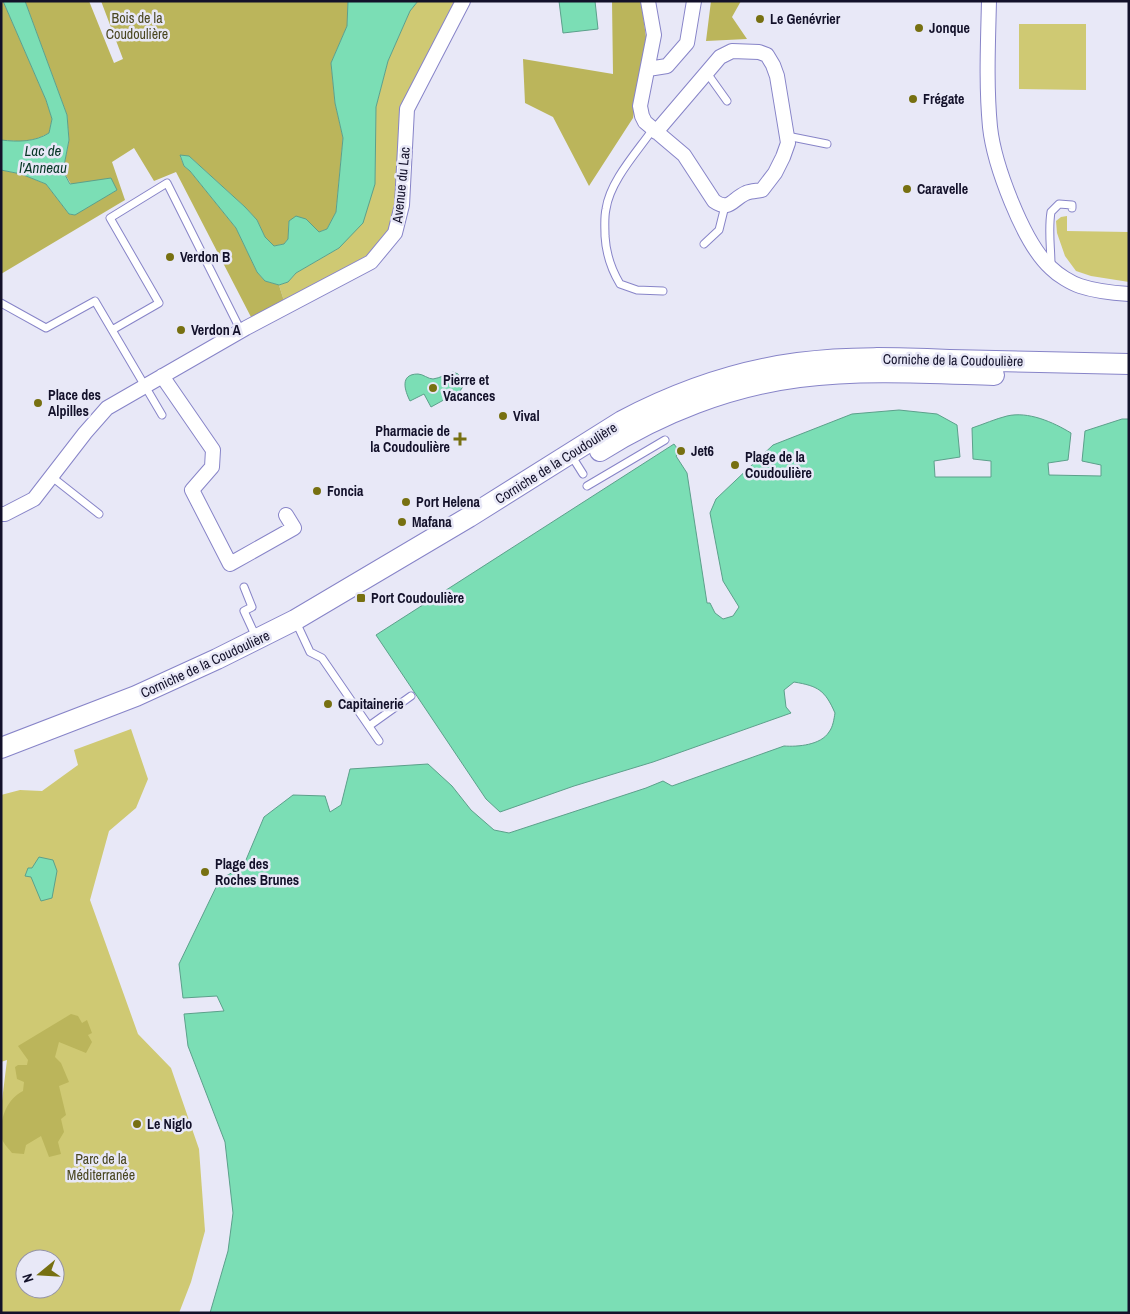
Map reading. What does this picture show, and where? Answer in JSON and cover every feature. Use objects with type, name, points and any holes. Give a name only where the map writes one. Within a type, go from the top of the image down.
[{"type":"main road","name":"Corniche de la Coudoulière","points":[[1,748],[136,696],[257,640],[298,626],[375,590],[572,461],[622,421],[669,399],[726,379],[764,369],[798,363],[868,358],[1129,364]]},
{"type":"main road","name":"Corniche de la Coudoulière","points":[[1,762],[107,722],[221,673],[298,626],[469,513],[572,461],[613,443],[653,421],[734,390],[798,377],[854,372],[1129,378]]},
{"type":"street","name":"Avenue du Lac","points":[[1,514],[5,514],[34,499],[85,433],[107,408],[243,330],[371,262],[395,232],[402,206],[407,110],[463,1]]},
{"type":"street","points":[[648,1],[654,35],[640,106],[643,119],[655,131],[684,155],[714,201],[725,206],[743,195],[762,190],[784,157],[787,148],[787,136],[777,76],[767,55],[759,52],[729,51],[720,57],[655,131]]},
{"type":"street","points":[[648,69],[667,66],[687,43],[694,1]]},
{"type":"street","points":[[989,1],[990,129],[1007,190],[1018,217],[1035,248],[1051,268],[1079,286],[1129,294]]},
{"type":"street","points":[[162,376],[213,450],[212,467],[192,490],[230,564],[294,528],[286,515]]},
{"type":"lane","points":[[707,73],[727,101]]},
{"type":"lane","points":[[655,131],[630,160],[610,194],[604,220],[608,259],[620,284],[636,290],[663,290]]},
{"type":"lane","points":[[787,136],[828,144]]},
{"type":"lane","points":[[112,330],[158,303],[110,218],[167,183],[243,330]]},
{"type":"lane","points":[[1051,268],[1050,212],[1059,204],[1072,205],[1072,208]]},
{"type":"lane","points":[[704,244],[718,230],[725,206]]},
{"type":"lane","points":[[1,303],[46,328],[95,301],[162,415]]},
{"type":"lane","points":[[587,486],[665,440]]},
{"type":"lane","points":[[52,477],[100,514]]},
{"type":"lane","points":[[244,587],[252,607],[244,611],[257,640]]},
{"type":"lane","points":[[298,626],[310,652],[322,658],[379,741]]},
{"type":"lane","points":[[368,726],[411,696]]},
{"type":"green space","points":[[1,1],[3,1],[46,100],[52,119],[49,133],[32,140],[1,140]]},
{"type":"green space","name":"Bois de la Coudoulière","points":[[25,1],[89,1],[114,63],[123,59],[101,1],[348,1],[347,26],[331,63],[335,103],[343,138],[336,212],[327,229],[319,232],[306,219],[289,221],[288,239],[284,244],[274,246],[265,237],[257,220],[245,207],[189,156],[180,156],[184,166],[236,228],[257,272],[265,281],[279,285],[284,301],[251,317],[176,172],[154,181],[134,148],[112,162],[125,200],[1,274],[1,170],[21,174],[46,184],[69,214],[74,215],[117,190],[71,184],[63,171],[69,140],[67,115]]},
{"type":"green space","points":[[418,1],[459,1],[412,93],[398,201],[390,230],[368,255],[284,301],[279,285],[288,282],[296,273],[339,248],[375,184],[376,107],[388,61],[410,11]]},
{"type":"green space","points":[[612,1],[641,1],[646,37],[633,118],[589,186],[553,117],[525,103],[523,59],[613,74]]},
{"type":"green space","points":[[711,1],[741,1],[732,17],[747,39],[706,41]]},
{"type":"green space","points":[[1019,24],[1086,24],[1086,90],[1019,89]]},
{"type":"green space","points":[[1067,216],[1067,231],[1129,232],[1129,282],[1091,276],[1076,271],[1065,256],[1057,233],[1056,221],[1061,217]]},
{"type":"green space","name":"Parc de la Méditerranée","points":[[131,729],[148,779],[136,808],[109,831],[90,900],[138,1034],[171,1068],[199,1149],[205,1231],[191,1282],[179,1313],[1,1313],[1,1109],[7,1060],[1,1062],[1,795],[20,790],[42,791],[78,765],[74,750]]},
{"type":"green space","points":[[71,1014],[78,1016],[82,1023],[87,1020],[92,1033],[88,1035],[92,1042],[86,1053],[59,1042],[55,1057],[61,1063],[69,1082],[59,1086],[66,1115],[61,1119],[64,1132],[58,1142],[61,1154],[49,1157],[41,1136],[26,1145],[24,1154],[12,1153],[5,1145],[1,1136],[1,1129],[3,1116],[9,1104],[17,1094],[23,1091],[24,1082],[17,1079],[15,1067],[27,1065],[28,1060],[18,1046]]},
{"type":"water","name":"Lac de l'Anneau","points":[[3,1],[25,1],[67,115],[69,140],[63,171],[70,184],[111,178],[117,190],[75,215],[69,214],[46,184],[21,174],[1,170],[1,140],[26,141],[44,136],[49,133],[52,119],[46,100]]},
{"type":"water","points":[[348,1],[418,1],[410,11],[388,61],[376,107],[375,184],[363,223],[339,248],[296,273],[288,282],[279,285],[265,281],[257,272],[236,228],[184,166],[180,155],[189,156],[245,207],[257,220],[265,237],[274,246],[284,244],[288,239],[289,221],[296,216],[306,219],[319,232],[327,229],[336,212],[343,138],[335,103],[331,63],[347,26]]},
{"type":"water","points":[[559,1],[595,1],[598,29],[563,33]]},
{"type":"water","name":"Pierre et Vacances","points":[[453,372],[458,374],[464,385],[460,391],[431,407],[424,394],[410,401],[405,388],[408,377],[418,374],[433,379]]},
{"type":"water","points":[[899,410],[937,414],[957,425],[960,457],[934,461],[935,477],[991,477],[991,461],[973,459],[972,428],[1003,417],[1015,415],[1040,418],[1071,433],[1068,460],[1048,463],[1049,475],[1101,476],[1101,465],[1082,461],[1085,431],[1122,419],[1129,419],[1129,1313],[210,1313],[228,1251],[233,1213],[225,1142],[188,1046],[184,1014],[224,1011],[217,996],[183,998],[179,964],[220,879],[243,867],[264,817],[293,795],[325,796],[330,812],[341,805],[350,769],[428,764],[452,786],[471,810],[494,830],[509,833],[663,781],[672,786],[784,746],[796,746],[821,740],[829,732],[835,713],[828,699],[820,690],[809,685],[794,682],[784,690],[786,707],[791,713],[653,762],[574,786],[500,812],[486,799],[376,635],[674,444],[680,452],[676,456],[687,473],[707,603],[710,603],[715,613],[723,619],[733,616],[739,607],[723,581],[710,513],[716,499],[773,445],[852,414]]},
{"type":"water","points":[[39,857],[53,860],[57,871],[52,898],[41,901],[31,877],[25,876],[28,868],[32,868]]},
{"type":"place","name":"Le Genévrier","points":[[760,19]]},
{"type":"place","name":"Jonque","points":[[919,28]]},
{"type":"place","name":"Frégate","points":[[913,99]]},
{"type":"place","name":"Caravelle","points":[[907,189]]},
{"type":"place","name":"Verdon B","points":[[170,257]]},
{"type":"place","name":"Verdon A","points":[[181,330]]},
{"type":"place","name":"Pierre et Vacances","points":[[433,388]]},
{"type":"place","name":"Place des Alpilles","points":[[38,403]]},
{"type":"place","name":"Vival","points":[[503,416]]},
{"type":"place","name":"Pharmacie de la Coudoulière","points":[[460,439]]},
{"type":"place","name":"Jet6","points":[[681,451]]},
{"type":"place","name":"Plage de la Coudoulière","points":[[735,465]]},
{"type":"place","name":"Foncia","points":[[317,491]]},
{"type":"place","name":"Port Helena","points":[[406,502]]},
{"type":"place","name":"Mafana","points":[[402,522]]},
{"type":"place","name":"Port Coudoulière","points":[[361,598]]},
{"type":"place","name":"Capitainerie","points":[[328,704]]},
{"type":"place","name":"Plage des Roches Brunes","points":[[205,872]]},
{"type":"place","name":"Le Niglo","points":[[137,1124]]}]
